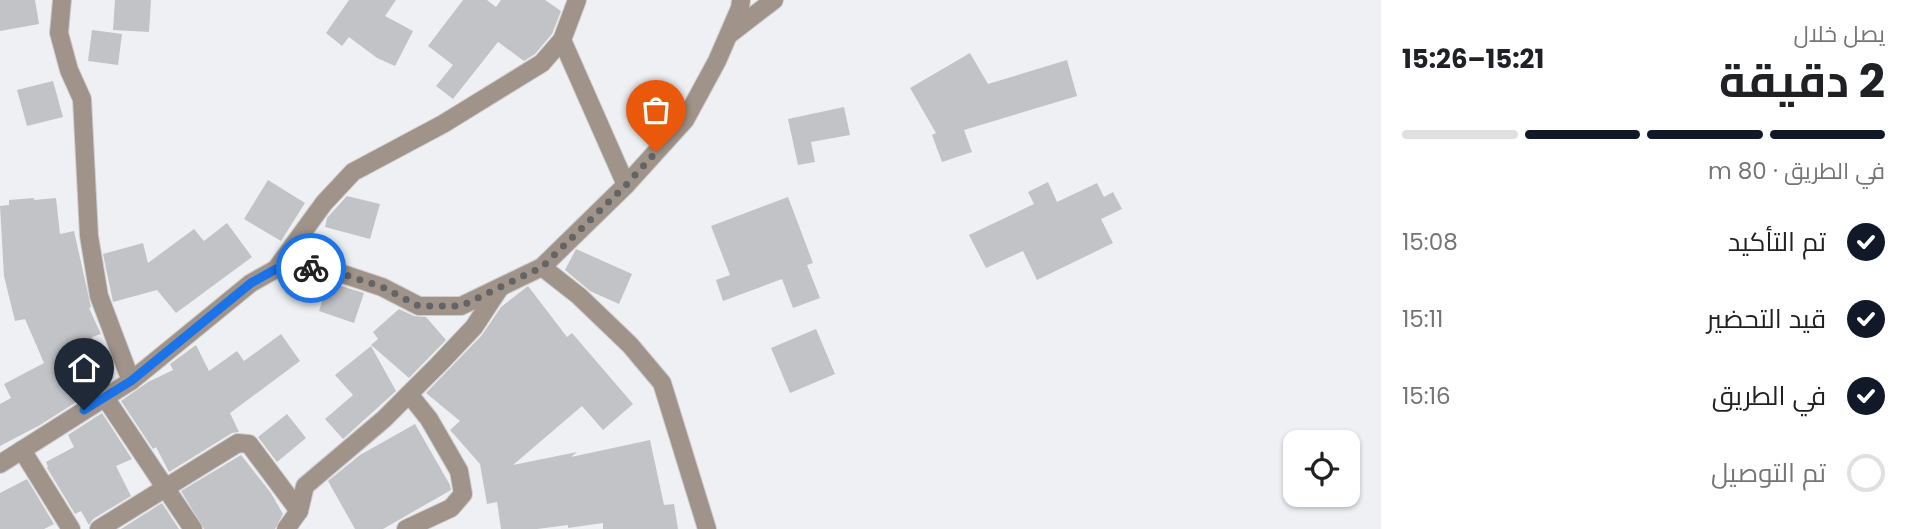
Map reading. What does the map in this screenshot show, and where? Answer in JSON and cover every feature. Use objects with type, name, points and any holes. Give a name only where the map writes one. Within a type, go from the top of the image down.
[{"type":"street","points":[[62,0],[59,33],[69,70],[82,99],[89,236],[99,296],[131,381]]},
{"type":"street","points":[[0,464],[131,381],[251,283],[276,269],[324,203],[353,172],[443,124],[542,63],[562,40],[577,0]]},
{"type":"street","points":[[276,269],[316,268],[382,287],[419,306],[461,306],[542,267],[626,185],[685,120],[717,61],[741,0]]},
{"type":"street","points":[[728,36],[774,0]]},
{"type":"street","points":[[562,40],[626,185]]},
{"type":"street","points":[[542,267],[579,296],[630,345],[662,383],[707,529]]},
{"type":"street","points":[[286,529],[299,511],[305,486],[384,419],[409,394],[474,327],[500,288]]},
{"type":"street","points":[[406,529],[451,508],[463,494],[459,471],[429,419],[409,394]]},
{"type":"street","points":[[104,396],[193,529]]},
{"type":"street","points":[[99,529],[238,443],[248,444],[299,511]]},
{"type":"street","points":[[22,450],[71,529]]},
{"type":"building","points":[[0,0],[35,0],[39,24],[0,31]]},
{"type":"building","points":[[115,0],[151,0],[149,32],[113,30]]},
{"type":"building","points":[[349,0],[396,0],[385,16],[413,31],[395,66],[377,58],[349,37],[342,46],[326,33]]},
{"type":"building","points":[[463,0],[487,0],[496,7],[501,0],[545,0],[561,11],[552,34],[535,54],[524,61],[498,42],[453,99],[436,86],[453,65],[428,46]]},
{"type":"building","points":[[92,30],[122,34],[118,65],[88,61]]},
{"type":"building","points":[[970,53],[988,84],[1067,60],[1077,96],[964,130],[972,152],[942,162],[932,135],[936,133],[910,88]]},
{"type":"building","points":[[53,81],[63,117],[27,126],[17,90]]},
{"type":"building","points":[[844,107],[850,135],[811,142],[815,162],[798,165],[788,119]]},
{"type":"building","points":[[268,180],[305,203],[281,241],[244,219]]},
{"type":"building","points":[[1048,182],[1057,202],[1097,183],[1104,197],[1113,192],[1122,209],[1101,219],[1113,243],[1037,280],[1023,251],[986,268],[969,235],[1034,204],[1028,192]]},
{"type":"building","points":[[347,196],[380,204],[370,239],[325,227],[327,218]]},
{"type":"building","points":[[788,197],[813,263],[807,265],[820,298],[793,308],[782,279],[723,301],[716,280],[730,275],[711,226]]},
{"type":"building","points":[[56,198],[60,234],[74,231],[91,307],[89,308],[101,334],[92,337],[114,378],[40,425],[0,446],[0,404],[11,398],[4,384],[44,363],[25,319],[15,321],[4,276],[0,206],[9,205],[9,200]]},
{"type":"building","points":[[227,223],[252,257],[176,313],[157,290],[113,302],[103,254],[143,243],[148,263],[194,229],[204,241]]},
{"type":"building","points":[[576,249],[632,274],[619,304],[590,291],[565,270]]},
{"type":"building","points":[[328,282],[364,293],[354,323],[319,311]]},
{"type":"building","points":[[528,286],[567,337],[572,333],[633,404],[603,430],[582,406],[513,465],[577,452],[571,457],[650,440],[664,505],[674,504],[678,529],[603,529],[603,523],[568,528],[568,525],[537,529],[501,529],[497,502],[487,504],[480,464],[450,430],[460,421],[426,393],[482,335],[501,307]]},
{"type":"building","points":[[399,309],[414,316],[426,317],[446,340],[409,378],[371,345],[378,339],[373,332]]},
{"type":"building","points":[[816,329],[835,374],[790,393],[771,348]]},
{"type":"building","points":[[281,334],[300,361],[230,413],[239,432],[232,433],[169,472],[156,447],[153,449],[121,401],[148,382],[173,370],[170,364],[196,345],[209,371],[237,351],[244,361]]},
{"type":"building","points":[[371,346],[396,391],[343,439],[325,419],[353,395],[335,375]]},
{"type":"building","points":[[102,413],[132,459],[116,466],[131,496],[93,519],[89,525],[81,511],[75,514],[46,462],[74,447],[68,435]]},
{"type":"building","points":[[287,414],[306,438],[277,462],[258,437]]},
{"type":"building","points":[[415,424],[451,490],[383,529],[355,529],[328,481],[360,455]]},
{"type":"building","points":[[241,455],[271,493],[283,514],[275,529],[204,529],[181,491]]},
{"type":"building","points":[[27,479],[54,524],[44,529],[0,529],[0,493]]},
{"type":"building","points":[[162,503],[179,529],[121,529]]},
{"type":"way so far","points":[[311,268],[340,273],[382,287],[419,306],[461,306],[542,267],[656,152]]},
{"type":"route","points":[[84,410],[131,381],[251,283],[276,269],[311,268]]}]
